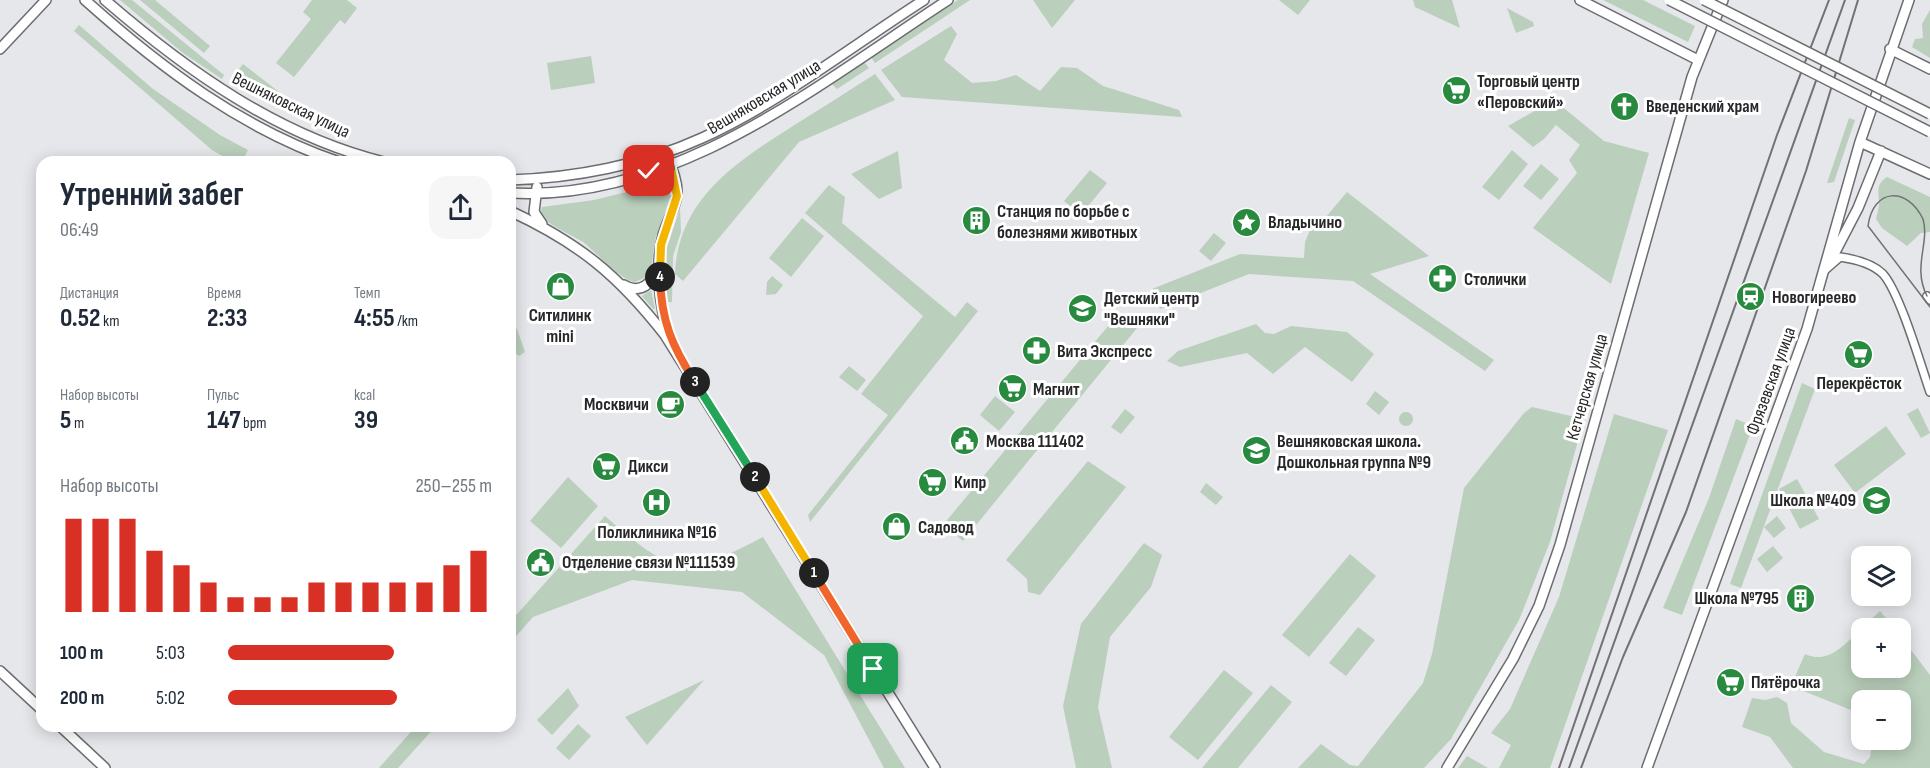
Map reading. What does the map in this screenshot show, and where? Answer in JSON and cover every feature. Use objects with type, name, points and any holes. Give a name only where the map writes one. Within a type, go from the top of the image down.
[{"type":"main road","points":[[0,50],[45,0]]},
{"type":"main road","name":"Вешняковская улица","points":[[86,0],[94,4],[139,46],[221,107],[278,137],[324,156]]},
{"type":"main road","name":"Вешняковская улица","points":[[105,0],[178,59],[233,98],[310,136],[367,156]]},
{"type":"main road","name":"Вешняковская улица","points":[[516,180],[595,171],[698,140],[734,122],[924,0]]},
{"type":"main road","name":"Вешняковская улица","points":[[516,193],[590,187],[670,164],[725,142],[948,0]]},
{"type":"main road","points":[[1580,0],[1698,60]]},
{"type":"main road","points":[[1668,0],[1930,132]]},
{"type":"main road","points":[[1704,0],[1930,114]]},
{"type":"main road","name":"Кетчерская улица","points":[[1447,768],[1497,689],[1539,606],[1560,545],[1698,60],[1723,0]]},
{"type":"main road","name":"Фрязевская улица","points":[[1647,768],[1803,340],[1860,142],[1890,49],[1909,0]]},
{"type":"main road","points":[[1890,49],[1930,69]]},
{"type":"main road","points":[[1860,142],[1930,174]]},
{"type":"main road","points":[[516,214],[569,241],[632,289],[644,287],[655,277],[660,262],[664,233],[677,196],[665,150]]},
{"type":"main road","points":[[1824,271],[1858,208],[1881,151]]},
{"type":"main road","points":[[538,179],[534,212],[545,227]]},
{"type":"main road","points":[[660,262],[663,309],[676,351]]},
{"type":"main road","points":[[620,282],[651,317],[676,351],[935,768]]},
{"type":"main road","points":[[0,671],[36,704]]},
{"type":"main road","points":[[66,732],[105,768]]},
{"type":"street","points":[[803,79],[801,88],[810,90]]},
{"type":"street","points":[[1824,271],[1840,258],[1870,266],[1882,274],[1913,341],[1930,392]]},
{"type":"green space","points":[[120,0],[132,0],[224,75],[222,79],[183,53]]},
{"type":"green space","points":[[140,0],[155,0],[210,46],[204,53]]},
{"type":"green space","points":[[312,0],[347,0],[357,8],[345,24],[340,20],[294,77],[276,63],[311,19],[303,12]]},
{"type":"green space","points":[[958,0],[970,0],[875,63],[871,57]]},
{"type":"green space","points":[[1033,0],[1075,0],[1052,28]]},
{"type":"green space","points":[[1279,0],[1310,0],[1298,15]]},
{"type":"green space","points":[[1413,0],[1452,0],[1460,28],[1415,7]]},
{"type":"green space","points":[[1603,0],[1643,0],[1695,26],[1688,42]]},
{"type":"green space","points":[[1507,8],[1533,22],[1534,26],[1516,33]]},
{"type":"green space","points":[[1930,10],[1930,58],[1912,47],[1915,39],[1923,38],[1922,24]]},
{"type":"green space","points":[[79,25],[153,89],[220,135],[248,150],[245,156],[222,156],[212,150],[74,31]]},
{"type":"green space","points":[[951,26],[957,34],[944,60],[972,83],[996,81],[1016,75],[1040,91],[1061,67],[1077,68],[1103,86],[1179,110],[1182,117],[902,97],[881,70]]},
{"type":"green space","points":[[591,56],[595,83],[551,90],[547,63]]},
{"type":"green space","points":[[864,62],[869,68],[837,89],[831,83]]},
{"type":"green space","points":[[243,64],[279,92],[271,104],[230,81]]},
{"type":"green space","points":[[875,74],[895,100],[799,142],[683,281],[675,274],[679,248],[687,224],[714,185],[751,154]]},
{"type":"green space","points":[[1554,100],[1604,141],[1649,153],[1611,284],[1533,228],[1577,173],[1569,160],[1580,145],[1556,125],[1544,139],[1533,147],[1508,126]]},
{"type":"green space","points":[[1849,118],[1855,120],[1834,182],[1827,183]]},
{"type":"green space","points":[[1512,150],[1528,164],[1499,200],[1482,187]]},
{"type":"green space","points":[[898,151],[902,188],[879,199],[851,174]]},
{"type":"green space","points":[[1541,164],[1559,179],[1541,200],[1523,186]]},
{"type":"green space","points":[[1090,170],[1107,183],[1081,215],[1064,201]]},
{"type":"green space","points":[[1887,177],[1930,197],[1930,232],[1921,233],[1907,246],[1882,228],[1876,219],[1879,206],[1879,186]]},
{"type":"green space","points":[[667,182],[671,196],[656,236],[651,269],[646,277],[635,282],[622,276],[583,242],[553,225],[540,214],[542,207],[594,200]]},
{"type":"green space","points":[[829,185],[845,197],[842,223],[955,317],[967,302],[978,311],[810,522],[808,515],[888,415],[861,394],[923,316],[805,213]]},
{"type":"green space","points":[[1347,192],[1429,256],[1370,274],[1494,360],[1485,371],[1353,281],[1249,274],[1160,309],[1152,289],[1240,254],[1304,258],[1305,242],[1310,230],[1316,229]]},
{"type":"green space","points":[[680,208],[681,232],[673,256],[672,302],[667,302],[666,251]]},
{"type":"green space","points":[[802,218],[824,236],[791,277],[769,258]]},
{"type":"green space","points":[[1214,233],[1226,243],[1211,261],[1199,251]]},
{"type":"green space","points":[[772,276],[783,285],[776,294],[766,295],[767,282]]},
{"type":"green space","points":[[651,290],[655,309],[642,296]]},
{"type":"green space","points":[[1118,314],[1137,328],[963,541],[943,525]]},
{"type":"green space","points":[[1256,324],[1265,333],[1274,334],[1291,326],[1347,332],[1374,354],[1352,382],[1305,347],[1273,374],[1247,353],[1180,367],[1167,361],[1178,351]]},
{"type":"green space","points":[[516,328],[525,352],[519,356],[516,354]]},
{"type":"green space","points":[[849,366],[866,380],[857,391],[839,377]]},
{"type":"green space","points":[[1802,383],[1815,389],[1741,588],[1730,584]]},
{"type":"green space","points":[[1375,391],[1389,402],[1379,415],[1366,404]]},
{"type":"green space","points":[[995,396],[1015,412],[999,431],[980,415]]},
{"type":"green space","points":[[1532,407],[1584,419],[1550,542],[1519,620],[1451,739],[1424,768],[1298,768],[1321,744],[1350,765],[1358,766],[1423,683],[1432,654],[1464,488],[1524,413]]},
{"type":"green space","points":[[1918,408],[1930,433],[1921,438],[1907,414]]},
{"type":"green space","points":[[1125,409],[1135,417],[1121,434],[1111,427]]},
{"type":"green space","points":[[1403,412],[1409,412],[1413,419],[1409,426],[1403,426],[1399,422],[1399,416]]},
{"type":"green space","points":[[1614,414],[1668,430],[1550,768],[1499,768],[1511,745],[1491,733],[1510,709],[1559,597]]},
{"type":"green space","points":[[1736,419],[1753,426],[1682,615],[1663,608],[1709,498]]},
{"type":"green space","points":[[1886,426],[1906,454],[1855,493],[1834,465]]},
{"type":"green space","points":[[1088,461],[1126,487],[1040,595],[1028,592],[1027,579],[1006,560]]},
{"type":"green space","points":[[568,477],[598,506],[561,548],[530,521]]},
{"type":"green space","points":[[1797,479],[1819,519],[1800,529],[1779,489]]},
{"type":"green space","points":[[1206,483],[1223,497],[1216,505],[1200,492]]},
{"type":"green space","points":[[605,516],[646,550],[679,564],[696,564],[714,560],[763,537],[905,768],[884,768],[824,655],[742,592],[632,580],[533,617],[516,636],[516,615]]},
{"type":"green space","points":[[1777,516],[1786,528],[1774,538],[1764,527]]},
{"type":"green space","points":[[1144,543],[1162,555],[1151,587],[1110,637],[1098,707],[1112,768],[1076,768],[1063,706],[1081,624]]},
{"type":"green space","points":[[1773,546],[1783,558],[1767,572],[1757,559]]},
{"type":"green space","points":[[1350,554],[1376,576],[1309,657],[1282,635]]},
{"type":"green space","points":[[1880,611],[1886,618],[1873,618]]},
{"type":"green space","points":[[1358,627],[1375,640],[1346,676],[1329,663]]},
{"type":"green space","points":[[1851,638],[1851,678],[1911,678],[1911,650],[1930,675],[1930,768],[1793,768],[1770,737],[1742,727],[1752,698],[1765,700],[1777,697],[1787,703],[1791,723],[1824,752],[1864,764],[1870,757],[1871,750],[1911,750],[1911,690],[1851,690],[1851,710],[1791,686],[1805,654],[1822,657]]},
{"type":"green space","points":[[1224,670],[1253,693],[1198,760],[1169,737]]},
{"type":"green space","points":[[704,680],[647,745],[625,717]]},
{"type":"green space","points":[[1271,685],[1292,702],[1238,768],[1202,768]]},
{"type":"green space","points":[[568,688],[579,706],[552,735],[537,720]]},
{"type":"green space","points":[[578,724],[591,736],[569,760],[556,748]]},
{"type":"green space","points":[[411,732],[431,732],[398,768],[379,768]]},
{"type":"green space","points":[[1467,756],[1488,768],[1458,768]]},
{"type":"tram line","points":[[1927,296],[1921,275],[1925,228],[1923,219],[1908,201],[1900,197],[1883,198],[1871,213],[1868,226],[1930,307]]},
{"type":"railway","points":[[1559,768],[1777,135],[1829,0]]},
{"type":"railway","points":[[1569,768],[1845,0]]},
{"type":"railway","points":[[1581,768],[1623,657],[1686,512],[1806,171],[1858,0]]},
{"type":"place","name":"Торговый центр «Перовский»","points":[[1456,91]]},
{"type":"place","name":"Введенский храм","points":[[1625,106]]},
{"type":"place","name":"Станция по борьбе с болезнями животных","points":[[976,221]]},
{"type":"place","name":"Владычино","points":[[1247,222]]},
{"type":"place","name":"Столички","points":[[1443,279]]},
{"type":"place","name":"Ситилинк mini","points":[[560,286]]},
{"type":"place","name":"Новогиреево","points":[[1751,297]]},
{"type":"place","name":"Детский центр \"Вешняки\"","points":[[1083,308]]},
{"type":"place","name":"Вита Экспресс","points":[[1036,351]]},
{"type":"place","name":"Перекрёсток","points":[[1859,354]]},
{"type":"place","name":"Магнит","points":[[1012,389]]},
{"type":"place","name":"Москвичи","points":[[670,404]]},
{"type":"place","name":"Москва 111402","points":[[965,441]]},
{"type":"place","name":"Вешняковская школа. Дошкольная группа №9","points":[[1256,451]]},
{"type":"place","name":"Дикси","points":[[607,466]]},
{"type":"place","name":"Кипр","points":[[933,482]]},
{"type":"place","name":"Школа №409","points":[[1877,500]]},
{"type":"place","name":"Поликлиника №16","points":[[657,503]]},
{"type":"place","name":"Садовод","points":[[897,527]]},
{"type":"place","name":"Отделение связи №111539","points":[[541,562]]},
{"type":"place","name":"Школа №795","points":[[1800,598]]},
{"type":"place","name":"Пятёрочка","points":[[1730,682]]},
{"type":"route","points":[[649,171],[670,164],[676,186],[677,196],[664,233],[660,262],[660,290],[670,339],[873,669]]}]
